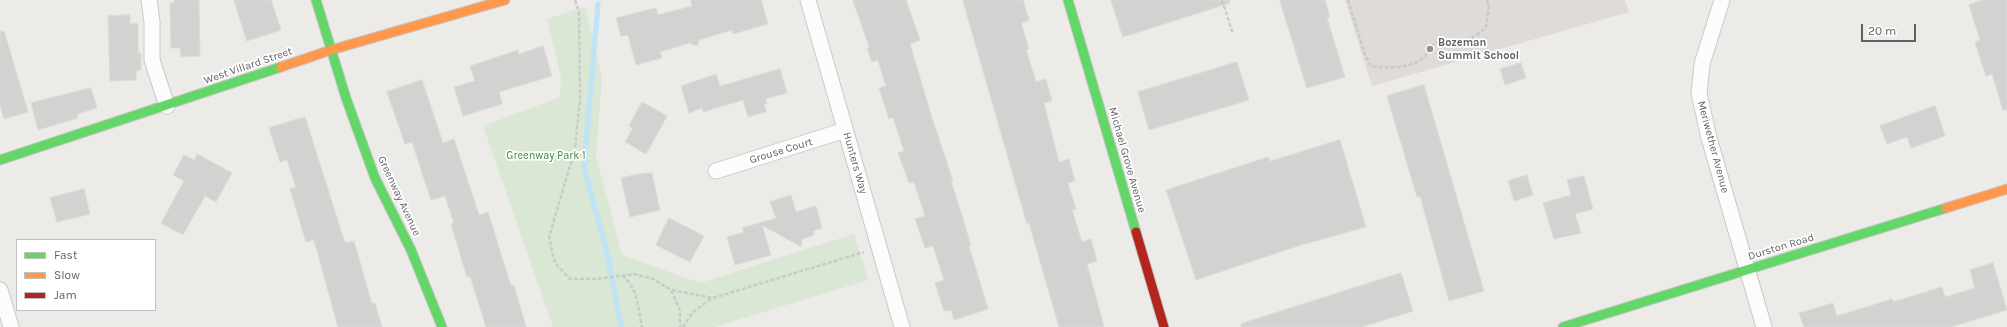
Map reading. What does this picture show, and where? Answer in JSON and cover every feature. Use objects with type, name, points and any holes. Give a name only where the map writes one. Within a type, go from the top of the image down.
[{"type":"street","points":[[149,0],[152,22],[152,60],[167,106]]},
{"type":"street","name":"Greenway Avenue","points":[[316,0],[346,98],[375,178],[411,250],[442,327]]},
{"type":"street","name":"West Villard Street","points":[[0,160],[167,106],[331,50],[505,0]]},
{"type":"street","name":"Hunters Way","points":[[808,0],[902,327]]},
{"type":"street","name":"Michael Grove Avenue","points":[[1068,0],[1164,327]]},
{"type":"street","name":"Meriwether Avenue","points":[[1722,0],[1702,64],[1699,93],[1712,146],[1764,327]]},
{"type":"street","name":"Grouse Court","points":[[716,171],[846,130]]},
{"type":"street","name":"Durston Road","points":[[1563,327],[2007,190]]},
{"type":"street","points":[[0,290],[11,327]]},
{"type":"path","points":[[575,0],[579,14],[580,99],[575,149],[549,237],[555,263],[570,279],[600,278],[635,274],[653,279],[671,290],[713,298]]},
{"type":"path","points":[[1222,0],[1232,34]]},
{"type":"path","points":[[1348,0],[1365,55],[1371,66],[1389,68],[1405,66],[1422,59],[1433,44],[1447,40],[1460,41],[1475,37],[1486,27],[1488,6],[1487,0]]},
{"type":"path","points":[[681,327],[693,312],[713,298],[879,248]]},
{"type":"path","points":[[621,276],[628,280],[633,287],[642,327]]},
{"type":"path","points":[[671,290],[680,310],[681,327]]},
{"type":"shaded area","name":"Bozeman Summit School","points":[[1345,0],[1625,0],[1629,12],[1372,86]]},
{"type":"green space","name":"Greenway Park 1","points":[[585,7],[602,77],[596,156],[622,255],[700,283],[854,234],[868,280],[715,327],[553,327],[483,126],[560,97],[561,78],[547,19]]},
{"type":"building","points":[[174,0],[199,0],[200,56],[181,57],[180,48],[171,48],[170,3],[174,3]]},
{"type":"building","points":[[234,0],[271,0],[281,30],[247,41]]},
{"type":"building","points":[[691,0],[761,0],[768,24],[733,34],[732,30],[699,40],[697,46],[689,43],[660,52],[662,58],[636,65],[628,35],[621,36],[616,18],[656,8],[658,15],[692,6]]},
{"type":"building","points":[[853,0],[906,0],[920,40],[910,44],[953,181],[951,181],[971,245],[969,246],[988,309],[954,320],[951,310],[944,311],[935,283],[944,280],[933,246],[925,248],[915,219],[925,216],[914,182],[909,183],[898,153],[904,151],[893,117],[889,119],[879,88],[886,86],[878,60],[872,62],[867,48],[869,47]]},
{"type":"building","points":[[963,0],[1023,0],[1029,20],[1021,23],[1029,49],[1026,50],[1036,82],[1046,79],[1052,101],[1044,103],[1059,162],[1069,159],[1075,181],[1068,183],[1076,209],[1072,210],[1082,242],[1091,239],[1097,261],[1087,264],[1104,327],[1059,327],[1029,223],[1027,223]]},
{"type":"building","points":[[1111,0],[1229,0],[1230,3],[1123,37]]},
{"type":"building","points":[[1280,0],[1325,0],[1330,17],[1327,18],[1345,77],[1307,88]]},
{"type":"building","points":[[1983,0],[2007,0],[2007,110],[2003,110],[1992,74],[1986,76],[1975,42],[1980,40],[1969,5]]},
{"type":"building","points":[[130,15],[130,24],[138,23],[138,53],[141,53],[141,70],[136,71],[136,80],[110,81],[108,16]]},
{"type":"building","points":[[4,31],[28,112],[4,119],[0,105],[0,32]]},
{"type":"building","points":[[543,46],[552,76],[499,92],[502,104],[463,116],[454,87],[475,81],[470,66],[518,50],[519,54]]},
{"type":"building","points":[[1237,62],[1249,100],[1149,130],[1138,92]]},
{"type":"building","points":[[1521,63],[1526,78],[1505,85],[1500,69]]},
{"type":"building","points":[[780,69],[787,93],[765,99],[767,103],[764,104],[766,112],[748,117],[743,100],[703,112],[702,108],[689,113],[681,86],[716,74],[720,86]]},
{"type":"building","points":[[422,80],[443,143],[454,139],[479,215],[488,212],[511,286],[514,285],[526,327],[486,327],[470,276],[467,277],[451,224],[454,223],[445,196],[431,200],[412,142],[405,144],[387,92]]},
{"type":"building","points":[[1424,85],[1484,291],[1449,301],[1420,196],[1417,197],[1387,96]]},
{"type":"building","points":[[91,88],[97,108],[77,114],[78,118],[38,130],[31,103]]},
{"type":"building","points":[[642,102],[667,116],[646,154],[625,142],[633,128],[629,126]]},
{"type":"building","points":[[1935,106],[1945,136],[1911,148],[1907,137],[1887,144],[1880,126]]},
{"type":"building","points":[[305,117],[345,243],[354,241],[372,304],[375,303],[382,327],[338,327],[314,240],[306,242],[290,189],[296,187],[287,160],[280,162],[269,128]]},
{"type":"building","points":[[1340,140],[1366,227],[1301,245],[1196,280],[1166,190],[1268,157],[1270,161]]},
{"type":"building","points":[[197,154],[232,173],[216,202],[205,196],[183,235],[161,223],[184,181],[173,175],[184,155],[194,160]]},
{"type":"building","points":[[652,173],[660,210],[630,217],[621,178]]},
{"type":"building","points":[[1527,175],[1533,195],[1514,201],[1508,181]]},
{"type":"building","points":[[1584,176],[1593,209],[1575,214],[1581,233],[1554,239],[1543,203],[1571,195],[1567,180]]},
{"type":"building","points":[[84,189],[90,214],[57,222],[50,198]]},
{"type":"building","points":[[791,195],[796,212],[816,206],[822,228],[813,231],[814,235],[802,239],[801,247],[762,225],[771,255],[735,265],[727,237],[744,232],[742,228],[776,218],[770,202]]},
{"type":"building","points":[[669,218],[704,236],[690,262],[656,245]]},
{"type":"building","points":[[1993,263],[2007,310],[1951,327],[1804,327],[1799,313],[1833,303],[1837,316],[1892,299],[1893,302],[1942,287],[1945,297],[1975,288],[1970,270]]},
{"type":"building","points":[[1401,273],[1413,311],[1362,327],[1242,327],[1241,324]]},
{"type":"waterway","points":[[598,4],[584,167],[608,257],[621,327]]},
{"type":"traffic: fast","points":[[316,0],[346,98],[375,178],[411,250],[442,327]]},
{"type":"traffic: fast","points":[[1068,0],[1136,232]]},
{"type":"traffic: fast","points":[[0,160],[281,67]]},
{"type":"traffic: fast","points":[[1563,327],[1946,208]]},
{"type":"traffic: slow","points":[[281,67],[331,50],[505,0]]},
{"type":"traffic: slow","points":[[1946,208],[2007,189]]},
{"type":"traffic: jam","points":[[1136,232],[1164,327]]},
{"type":"place","name":"Bozeman Summit School","points":[[1430,49]]}]
